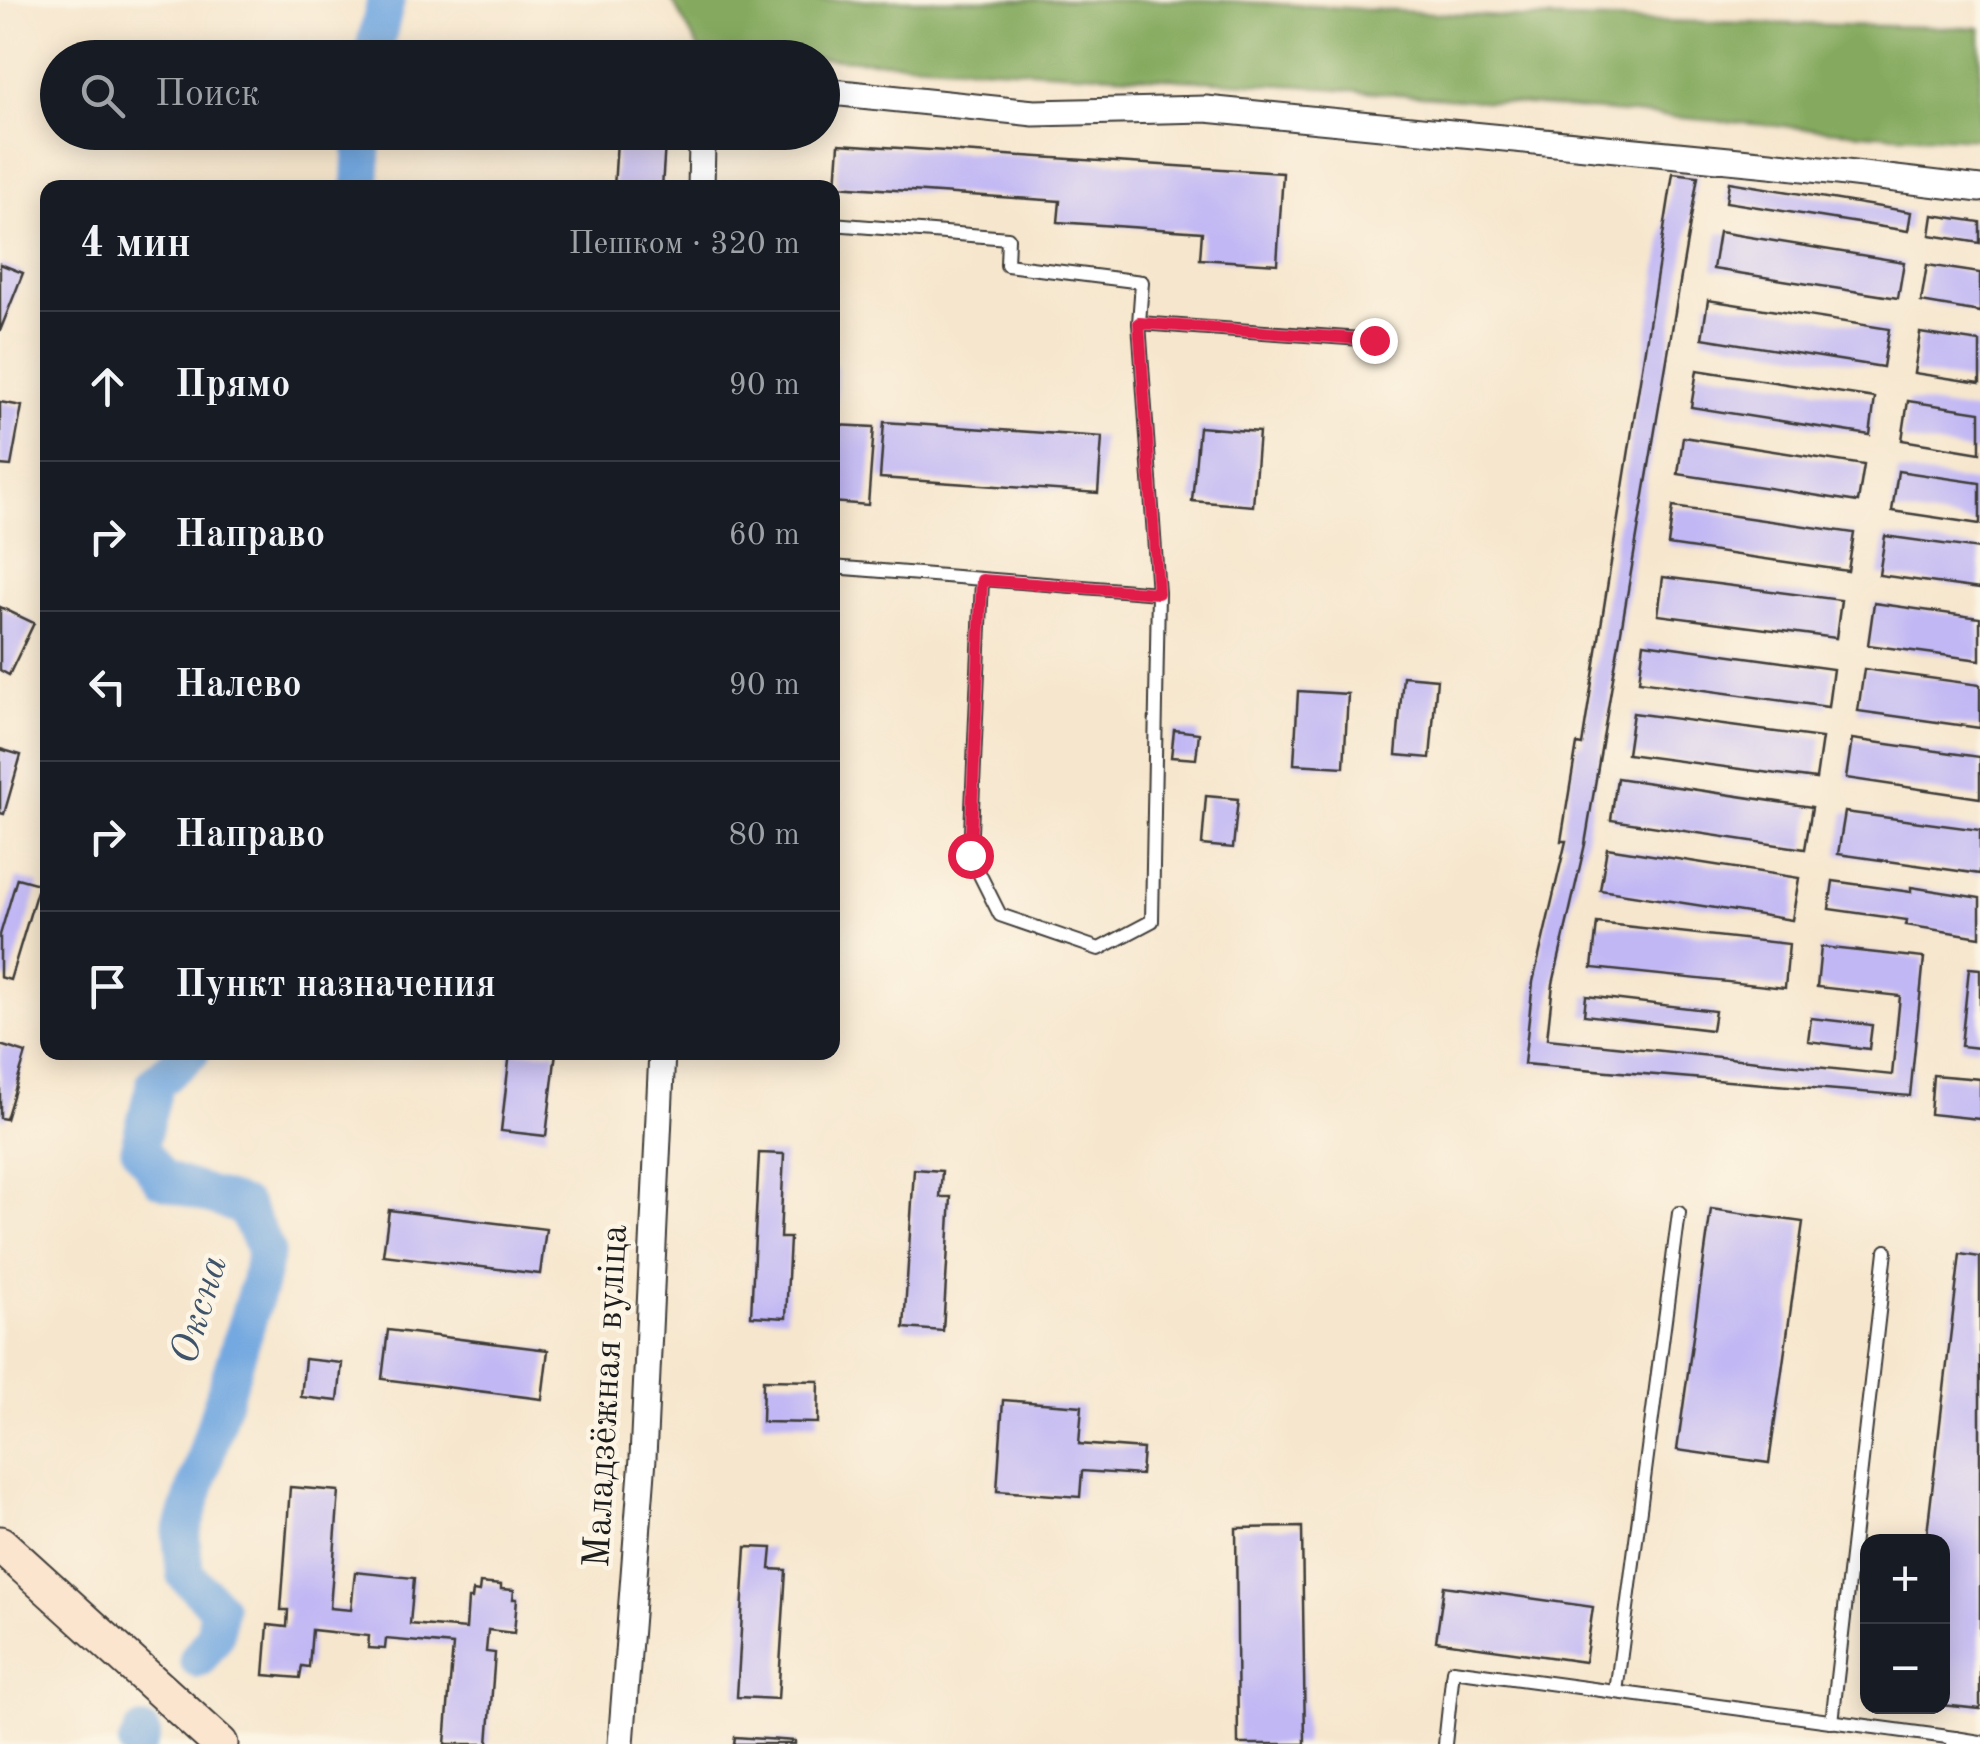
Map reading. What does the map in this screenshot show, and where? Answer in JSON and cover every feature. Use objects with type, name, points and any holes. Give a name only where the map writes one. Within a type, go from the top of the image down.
[{"type":"main road","points":[[0,1544],[220,1744]]},
{"type":"street","points":[[840,94],[1034,114],[1206,109],[1770,164],[1980,189]]},
{"type":"street","points":[[702,180],[705,150]]},
{"type":"street","name":"Маладзёжная вуліца","points":[[621,1744],[643,1458],[662,1060]]},
{"type":"lane","points":[[840,225],[1008,238],[1007,265],[1142,282],[1139,323],[1158,593],[1152,921],[1098,949],[1000,915],[970,855],[982,580]]},
{"type":"lane","points":[[1139,323],[1374,340]]},
{"type":"lane","points":[[840,567],[1158,593]]},
{"type":"lane","points":[[1616,1692],[1679,1213]]},
{"type":"lane","points":[[1832,1722],[1886,1251]]},
{"type":"lane","points":[[1445,1744],[1453,1670],[1980,1742]]},
{"type":"green space","points":[[672,0],[1207,0],[1520,18],[1980,28],[1980,139],[1874,134],[1301,86],[840,59],[840,40],[694,40]]},
{"type":"building","points":[[840,144],[1283,173],[1277,264],[1200,259],[1202,232],[1058,222],[1060,201],[840,186],[840,180],[836,180]]},
{"type":"building","points":[[616,150],[665,150],[663,180],[614,180]]},
{"type":"building","points":[[1673,173],[1698,176],[1585,844],[1553,984],[1547,1039],[1892,1075],[1900,996],[1817,987],[1821,947],[1924,958],[1910,1096],[1524,1064],[1533,982],[1566,841],[1561,841],[1577,744],[1582,745]]},
{"type":"building","points":[[1729,182],[1911,212],[1908,231],[1726,202]]},
{"type":"building","points":[[1933,215],[1980,222],[1980,243],[1930,235]]},
{"type":"building","points":[[1719,232],[1904,262],[1898,298],[1713,269]]},
{"type":"building","points":[[0,264],[23,273],[0,331]]},
{"type":"building","points":[[1927,265],[1980,273],[1980,312],[1921,302]]},
{"type":"building","points":[[1708,300],[1889,329],[1883,367],[1702,338]]},
{"type":"building","points":[[1920,333],[1980,342],[1980,383],[1914,373]]},
{"type":"building","points":[[1697,370],[1875,398],[1870,435],[1691,407]]},
{"type":"building","points":[[1908,401],[1980,412],[1980,453],[1902,440]]},
{"type":"building","points":[[0,402],[22,406],[11,466],[0,465]]},
{"type":"building","points":[[884,422],[1102,437],[1098,493],[880,478]]},
{"type":"building","points":[[840,425],[874,427],[868,505],[840,503]]},
{"type":"building","points":[[1199,427],[1259,432],[1253,506],[1192,501]]},
{"type":"building","points":[[1683,437],[1864,465],[1858,502],[1678,474]]},
{"type":"building","points":[[1898,471],[1980,483],[1980,524],[1892,511]]},
{"type":"building","points":[[1673,507],[1854,533],[1848,571],[1668,545]]},
{"type":"building","points":[[1885,536],[1980,549],[1980,589],[1879,575]]},
{"type":"building","points":[[1663,577],[1841,600],[1836,638],[1658,615]]},
{"type":"building","points":[[1874,603],[1980,618],[1980,660],[1868,645]]},
{"type":"building","points":[[0,607],[34,623],[9,675],[0,670]]},
{"type":"building","points":[[1644,643],[1833,669],[1828,707],[1639,681]]},
{"type":"building","points":[[1864,669],[1980,685],[1980,728],[1858,711]]},
{"type":"building","points":[[1403,676],[1437,679],[1430,758],[1396,755]]},
{"type":"building","points":[[1298,691],[1348,694],[1344,767],[1294,764]]},
{"type":"building","points":[[1633,713],[1822,738],[1816,779],[1627,754]]},
{"type":"building","points":[[1174,730],[1199,733],[1196,759],[1171,757]]},
{"type":"building","points":[[1852,739],[1980,757],[1980,798],[1846,778]]},
{"type":"building","points":[[0,749],[21,755],[4,814],[0,813]]},
{"type":"building","points":[[1617,778],[1812,807],[1805,849],[1611,820]]},
{"type":"building","points":[[1206,796],[1238,799],[1233,848],[1202,845]]},
{"type":"building","points":[[1845,812],[1980,830],[1980,874],[1838,854]]},
{"type":"building","points":[[1607,848],[1799,878],[1792,920],[1600,890]]},
{"type":"building","points":[[17,878],[39,884],[10,980],[0,977],[0,935]]},
{"type":"building","points":[[1833,881],[1911,892],[1911,887],[1980,898],[1980,937],[1906,925],[1907,920],[1829,909]]},
{"type":"building","points":[[1597,923],[1789,944],[1785,988],[1592,968]]},
{"type":"building","points":[[1969,968],[1980,969],[1980,1048],[1961,1046]]},
{"type":"building","points":[[1586,996],[1715,1011],[1712,1030],[1584,1015]]},
{"type":"building","points":[[1811,1018],[1872,1025],[1869,1049],[1808,1041]]},
{"type":"building","points":[[0,1045],[26,1053],[6,1119],[0,1118]]},
{"type":"building","points":[[509,1060],[555,1060],[546,1136],[501,1131]]},
{"type":"building","points":[[1933,1075],[1980,1079],[1980,1119],[1930,1114]]},
{"type":"building","points":[[759,1153],[784,1154],[780,1238],[790,1238],[786,1318],[751,1316]]},
{"type":"building","points":[[914,1169],[942,1171],[940,1197],[951,1197],[943,1331],[904,1328]]},
{"type":"building","points":[[1711,1209],[1803,1222],[1769,1463],[1677,1450]]},
{"type":"building","points":[[389,1210],[546,1229],[540,1274],[383,1255]]},
{"type":"building","points":[[1960,1254],[1980,1257],[1980,1709],[1950,1706],[1950,1534],[1927,1534]]},
{"type":"building","points":[[388,1330],[548,1350],[542,1399],[382,1379]]},
{"type":"building","points":[[305,1359],[342,1363],[338,1401],[301,1397]]},
{"type":"building","points":[[763,1380],[819,1381],[818,1423],[762,1422]]},
{"type":"building","points":[[1003,1400],[1082,1406],[1079,1444],[1143,1449],[1141,1475],[1082,1471],[1080,1497],[997,1491]]},
{"type":"building","points":[[290,1487],[339,1491],[330,1608],[351,1610],[355,1572],[414,1578],[410,1624],[466,1629],[468,1599],[472,1599],[473,1591],[479,1592],[480,1583],[514,1590],[514,1633],[488,1630],[486,1652],[495,1653],[488,1744],[445,1744],[453,1645],[386,1639],[385,1649],[368,1648],[369,1636],[312,1630],[309,1667],[302,1666],[300,1678],[264,1675],[268,1625],[287,1627],[288,1610],[281,1610]]},
{"type":"building","points":[[1302,1527],[1305,1744],[1238,1744],[1236,1528]]},
{"type":"building","points":[[746,1547],[772,1548],[770,1569],[786,1570],[778,1699],[737,1697]]},
{"type":"building","points":[[1444,1586],[1593,1607],[1585,1662],[1436,1641]]},
{"type":"building","points":[[735,1737],[795,1741],[795,1744],[734,1744]]},
{"type":"waterway","name":"Оксна","points":[[376,40],[386,0]]},
{"type":"waterway","name":"Оксна","points":[[361,180],[362,150]]},
{"type":"waterway","name":"Оксна","points":[[182,1060],[155,1083],[139,1147],[161,1179],[244,1207],[266,1250],[181,1535],[185,1574],[218,1608],[215,1636],[198,1659]]},
{"type":"waterway","name":"Оксна","points":[[137,1744],[142,1734]]},
{"type":"route","points":[[970,855],[982,580],[1158,593],[1139,323],[1374,340]]}]
